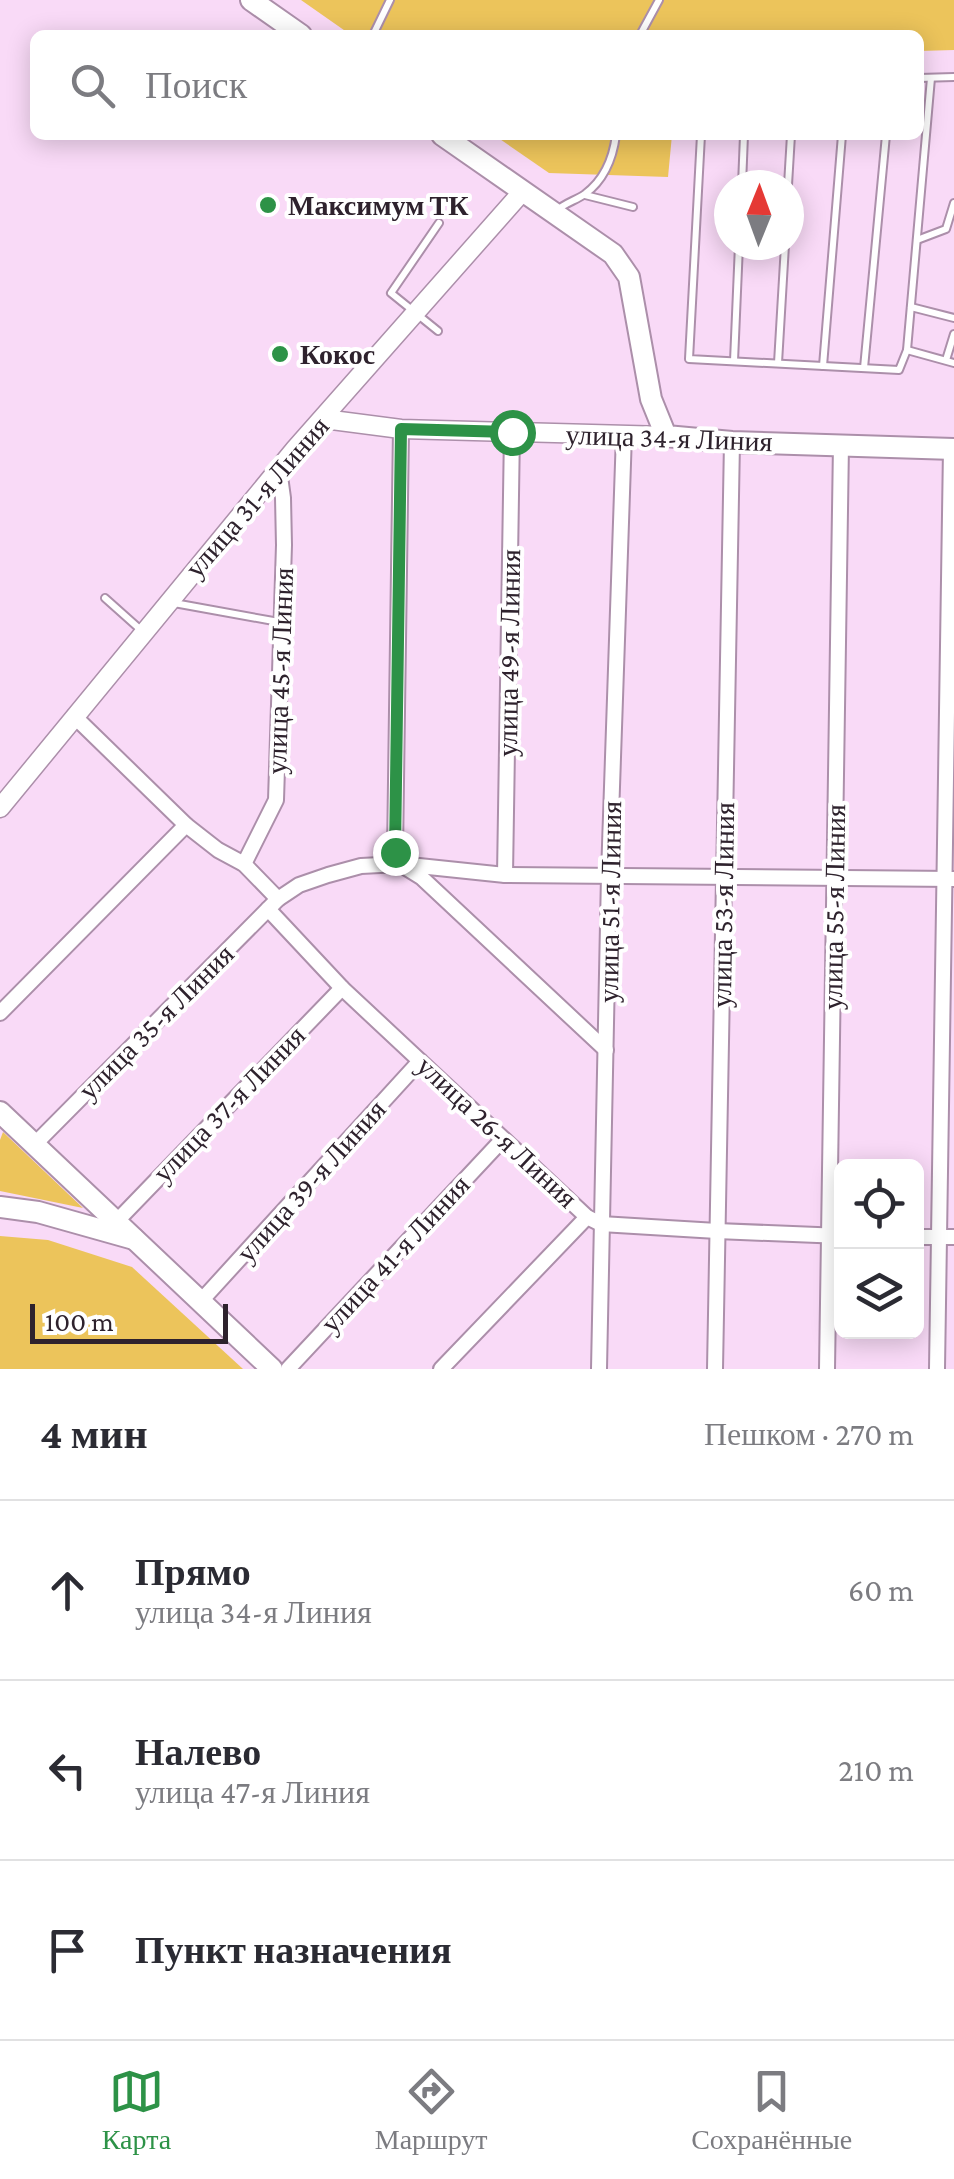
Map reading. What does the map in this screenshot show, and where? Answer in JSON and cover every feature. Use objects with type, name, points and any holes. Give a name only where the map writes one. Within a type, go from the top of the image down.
[{"type":"main road","points":[[251,0],[294,30]]},
{"type":"main road","points":[[449,140],[613,254],[629,277],[651,399],[666,436]]},
{"type":"main road","name":"улица 34-я Линия","points":[[666,436],[952,449]]},
{"type":"main road","points":[[0,1112],[272,1369]]},
{"type":"main road","points":[[0,1207],[38,1212],[136,1240]]},
{"type":"street","name":"улица 31-я Линия","points":[[0,808],[167,602],[522,192]]},
{"type":"street","name":"улица 34-я Линия","points":[[324,419],[401,429],[666,436]]},
{"type":"street","points":[[401,429],[395,852],[400,864],[421,878],[606,1050]]},
{"type":"street","name":"улица 49-я Линия","points":[[505,874],[512,432]]},
{"type":"street","name":"улица 51-я Линия","points":[[599,1369],[594,1220],[606,1050],[624,434]]},
{"type":"street","name":"улица 53-я Линия","points":[[715,1369],[732,442]]},
{"type":"street","name":"улица 55-я Линия","points":[[836,1159],[834,878],[841,444]]},
{"type":"street","points":[[937,1369],[946,1237],[952,449]]},
{"type":"street","name":"улица 45-я Линия","points":[[244,864],[276,800],[282,622],[283,498],[279,470]]},
{"type":"street","name":"улица 26-я Линия","points":[[74,716],[186,824],[218,850],[244,864],[342,988],[594,1220],[834,1236]]},
{"type":"street","points":[[0,1013],[186,824]]},
{"type":"street","name":"улица 35-я Линия","points":[[34,1145],[273,904],[299,885],[328,874],[361,866],[400,864],[505,874],[950,879]]},
{"type":"street","name":"улица 37-я Линия","points":[[117,1221],[342,988]]},
{"type":"street","name":"улица 39-я Линия","points":[[201,1302],[420,1062]]},
{"type":"street","name":"улица 41-я Линия","points":[[288,1369],[503,1138]]},
{"type":"street","points":[[440,1369],[594,1220]]},
{"type":"street","name":"улица 55-я Линия","points":[[827,1369],[835,1249]]},
{"type":"lane","points":[[376,30],[390,0]]},
{"type":"lane","points":[[643,30],[658,0]]},
{"type":"lane","points":[[924,78],[954,77]]},
{"type":"lane","points":[[701,140],[689,359],[899,370],[906,350],[911,307],[931,78]]},
{"type":"lane","points":[[554,214],[564,204],[584,195],[600,178],[609,165],[615,140]]},
{"type":"lane","points":[[743,170],[744,140]]},
{"type":"lane","points":[[789,170],[791,140]]},
{"type":"lane","points":[[823,366],[842,140]]},
{"type":"lane","points":[[864,368],[886,140]]},
{"type":"lane","points":[[584,195],[633,207]]},
{"type":"lane","points":[[917,240],[946,229],[954,203]]},
{"type":"lane","points":[[438,331],[390,293],[439,223]]},
{"type":"lane","points":[[734,361],[738,260]]},
{"type":"lane","points":[[778,364],[784,260]]},
{"type":"lane","points":[[911,307],[954,318]]},
{"type":"lane","points":[[906,350],[950,362],[954,334]]},
{"type":"lane","points":[[105,598],[143,632]]},
{"type":"lane","points":[[167,602],[282,622]]},
{"type":"shaded area","points":[[301,0],[954,0],[954,50],[924,51],[924,30],[344,30]]},
{"type":"shaded area","points":[[501,140],[672,140],[668,177],[549,173]]},
{"type":"shaded area","points":[[3,1132],[83,1208],[0,1191]]},
{"type":"shaded area","points":[[0,1236],[48,1240],[132,1267],[243,1369],[0,1369]]},
{"type":"place","name":"Максимум ТК","points":[[268,205]]},
{"type":"place","name":"Кокос","points":[[280,354]]},
{"type":"route","points":[[395,852],[401,429],[512,432]]}]
